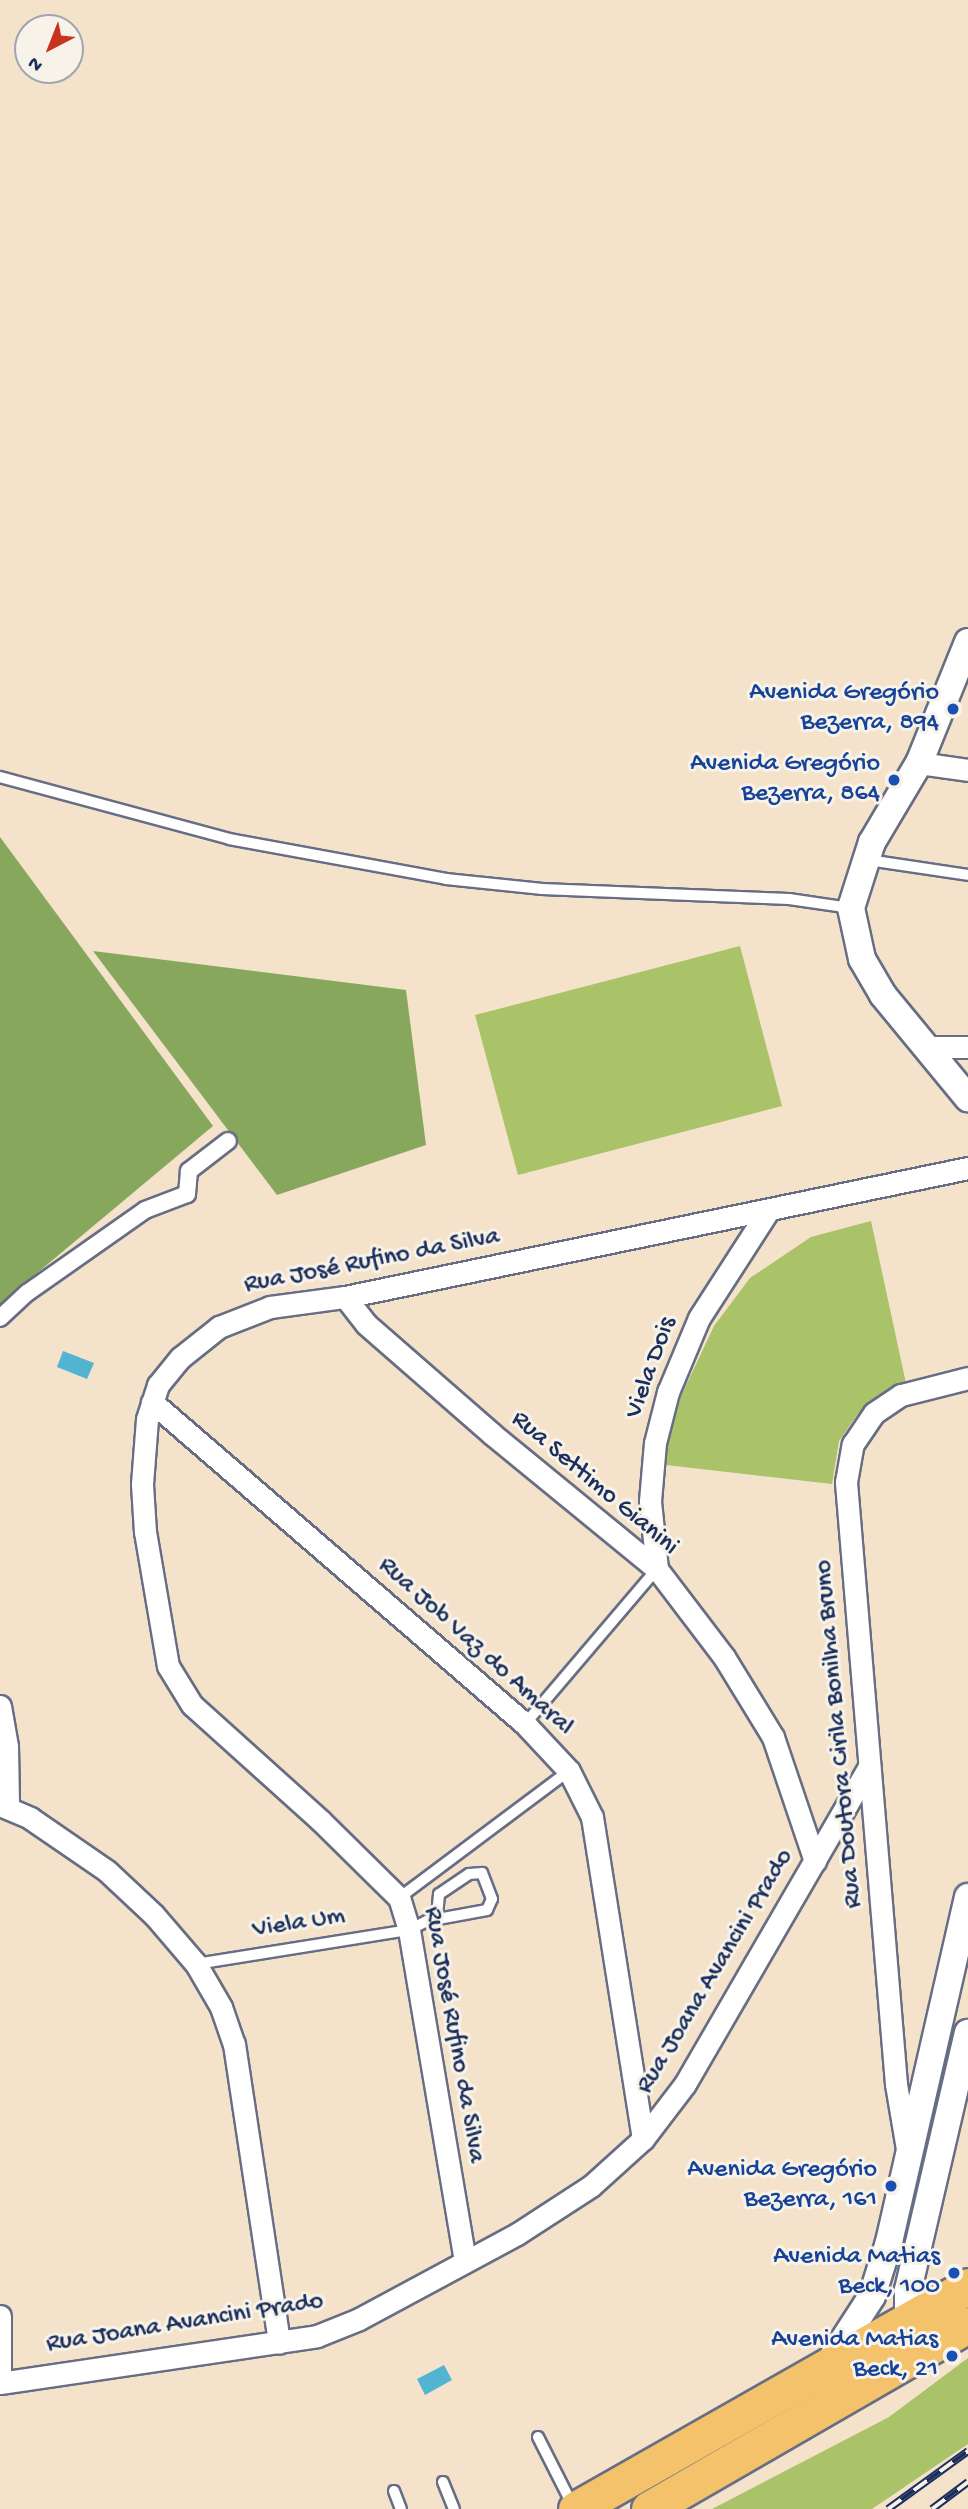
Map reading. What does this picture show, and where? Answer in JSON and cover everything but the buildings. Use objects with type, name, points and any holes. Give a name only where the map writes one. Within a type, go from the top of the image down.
[{"type":"main road","points":[[575,2509],[968,2286]]},
{"type":"main road","points":[[876,2380],[894,2361],[908,2320]]},
{"type":"main road","points":[[649,2509],[968,2325]]},
{"type":"street","points":[[968,642],[919,763],[865,860],[851,908],[862,959],[883,995],[968,1098]]},
{"type":"street","points":[[919,763],[968,769]]},
{"type":"street","points":[[928,1047],[968,1046]]},
{"type":"street","points":[[0,1318],[27,1293],[145,1210],[187,1194],[189,1171],[228,1141]]},
{"type":"street","name":"Rua José Rufino da Silva","points":[[465,2261],[409,1930],[399,1898],[321,1821],[192,1706],[174,1678],[164,1648],[145,1532],[142,1452],[152,1402],[167,1371],[219,1327],[270,1307],[345,1297],[968,1168]]},
{"type":"street","name":"Viela Dois","points":[[657,1569],[650,1501],[655,1443],[668,1392],[699,1318],[768,1211]]},
{"type":"street","name":"Rua Settimo Gianini","points":[[345,1297],[366,1324],[492,1434],[657,1569],[724,1657],[773,1737],[815,1861]]},
{"type":"street","name":"Rua Doutora Cirila Bonilha Bruno","points":[[908,2158],[896,2084],[884,1894],[869,1766],[846,1482],[853,1444],[861,1426],[883,1405],[901,1395],[968,1378]]},
{"type":"street","name":"Rua Job Vaz do Amaral","points":[[152,1402],[525,1724],[569,1771],[592,1817],[643,2139]]},
{"type":"street","points":[[0,1706],[7,1746],[4,1805],[107,1871],[154,1915],[196,1964],[221,2007],[234,2044],[279,2343]]},
{"type":"street","name":"Rua Joana Avancini Prado","points":[[0,2383],[148,2358],[279,2343],[334,2330],[465,2261],[570,2201],[621,2163],[685,2084],[869,1766]]},
{"type":"street","points":[[825,2367],[872,2296],[908,2158],[968,1897]]},
{"type":"street","points":[[908,2320],[908,2290],[968,2032]]},
{"type":"street","points":[[0,2316],[0,2374]]},
{"type":"lane","points":[[0,777],[229,839],[390,870],[542,889],[775,898],[851,908]]},
{"type":"lane","points":[[865,860],[968,875]]},
{"type":"lane","points":[[525,1724],[657,1569]]},
{"type":"lane","points":[[399,1898],[569,1771]]},
{"type":"lane","name":"Viela Um","points":[[196,1964],[409,1930],[437,1919],[487,1910],[492,1899],[482,1873],[469,1874],[439,1894],[437,1919]]},
{"type":"lane","points":[[538,2437],[575,2509]]},
{"type":"lane","points":[[443,2482],[454,2509]]},
{"type":"lane","points":[[394,2491],[401,2509]]},
{"type":"green space","points":[[0,837],[213,1126],[0,1304]]},
{"type":"green space","points":[[740,946],[782,1106],[518,1175],[475,1015]]},
{"type":"green space","points":[[93,951],[406,990],[426,1145],[277,1195]]},
{"type":"green space","points":[[871,1221],[907,1388],[884,1394],[857,1415],[839,1441],[832,1484],[666,1465],[666,1449],[681,1396],[714,1326],[750,1278],[811,1237]]},
{"type":"green space","points":[[968,2358],[968,2444],[872,2509],[712,2509],[889,2417]]},
{"type":"water","points":[[63,1351],[94,1363],[87,1379],[57,1367]]},
{"type":"water","points":[[444,2365],[452,2380],[425,2395],[417,2379]]},
{"type":"railway","points":[[888,2509],[968,2451]]},
{"type":"railway","points":[[932,2509],[968,2482]]},
{"type":"place","name":"Avenida Gregório Bezerra, 894","points":[[953,709]]},
{"type":"place","name":"Avenida Gregório Bezerra, 864","points":[[894,780]]},
{"type":"place","name":"Avenida Gregório Bezerra, 161","points":[[891,2186]]},
{"type":"place","name":"Avenida Matias Beck, 100","points":[[954,2273]]},
{"type":"place","name":"Avenida Matias Beck, 21","points":[[952,2356]]}]
